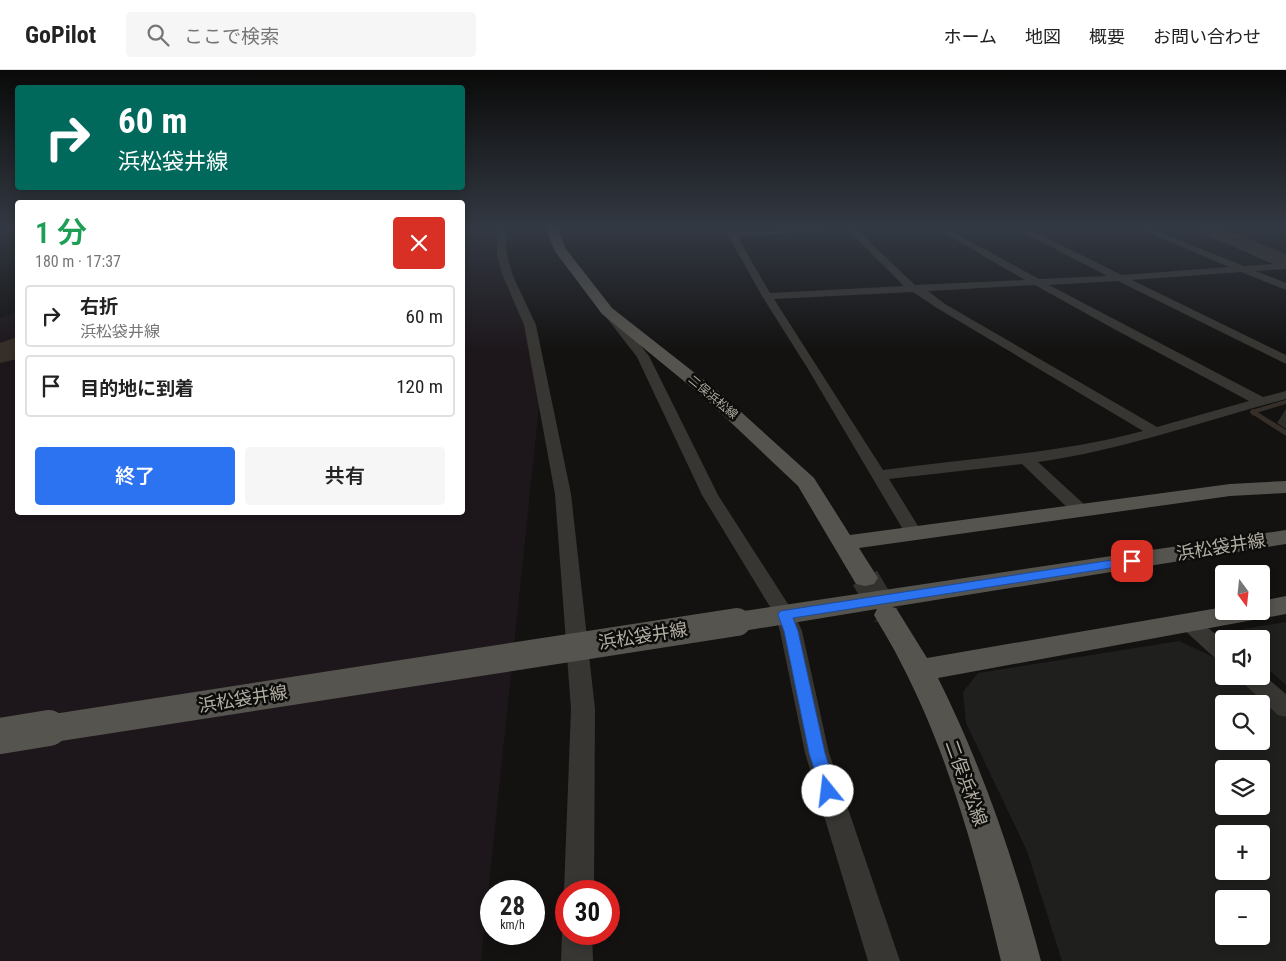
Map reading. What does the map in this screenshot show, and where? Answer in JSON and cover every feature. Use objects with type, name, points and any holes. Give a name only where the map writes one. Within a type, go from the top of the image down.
[{"type":"main road","name":"二俣浜松線","points":[[574,268],[607,311],[713,396],[807,482],[865,578]]},
{"type":"main road","points":[[1230,490],[1254,482],[1286,477]]},
{"type":"main road","points":[[843,543],[1230,490],[1286,486]]},
{"type":"main road","name":"浜松袋井線","points":[[0,736],[1286,538]]},
{"type":"main road","points":[[1270,609],[1286,606]]},
{"type":"main road","name":"二俣浜松線","points":[[886,615],[920,670],[963,768],[1004,890],[1021,961]]},
{"type":"main road","points":[[920,670],[1215,618]]},
{"type":"street","points":[[505,268],[530,325],[563,494],[583,709],[579,880]]},
{"type":"street","points":[[751,268],[914,534]]},
{"type":"street","points":[[891,268],[912,288],[921,291],[941,306],[1153,431]]},
{"type":"street","points":[[1013,268],[1118,327],[1260,402]]},
{"type":"street","points":[[1098,268],[1286,360]]},
{"type":"street","points":[[1239,268],[1286,287]]},
{"type":"street","points":[[767,296],[1119,278],[1263,268]]},
{"type":"street","points":[[607,311],[643,356],[710,495],[785,615],[791,631],[820,762],[884,961]]},
{"type":"street","points":[[879,475],[935,466],[1025,458],[1105,445],[1286,395]]},
{"type":"street","points":[[1025,458],[1080,510]]},
{"type":"street","points":[[1189,623],[1215,645]]},
{"type":"street","points":[[1260,685],[1286,708]]},
{"type":"street","points":[[577,961],[578,945]]},
{"type":"shaded area","points":[[465,268],[510,268],[541,387],[489,880],[480,880],[480,945],[483,945],[481,961],[0,961],[0,318],[15,312],[15,515],[465,515]]},
{"type":"shaded area","points":[[15,338],[15,359],[0,363],[0,343]]},
{"type":"shaded area","points":[[1286,622],[1286,685],[1270,671],[1270,630],[1243,629]]},
{"type":"shaded area","points":[[1179,641],[1215,658],[1215,685],[1251,685],[1261,695],[1215,695],[1215,750],[1270,750],[1270,703],[1286,718],[1286,961],[1062,961],[1027,851],[966,723],[963,692],[978,673]]},
{"type":"waterway","points":[[1255,414],[1252,412],[1286,402]]},
{"type":"waterway","points":[[1253,412],[1286,433]]},
{"type":"tunnel","points":[[865,578],[887,615]]},
{"type":"route","points":[[828,791],[817,753],[791,631],[785,615],[1132,561]]}]
